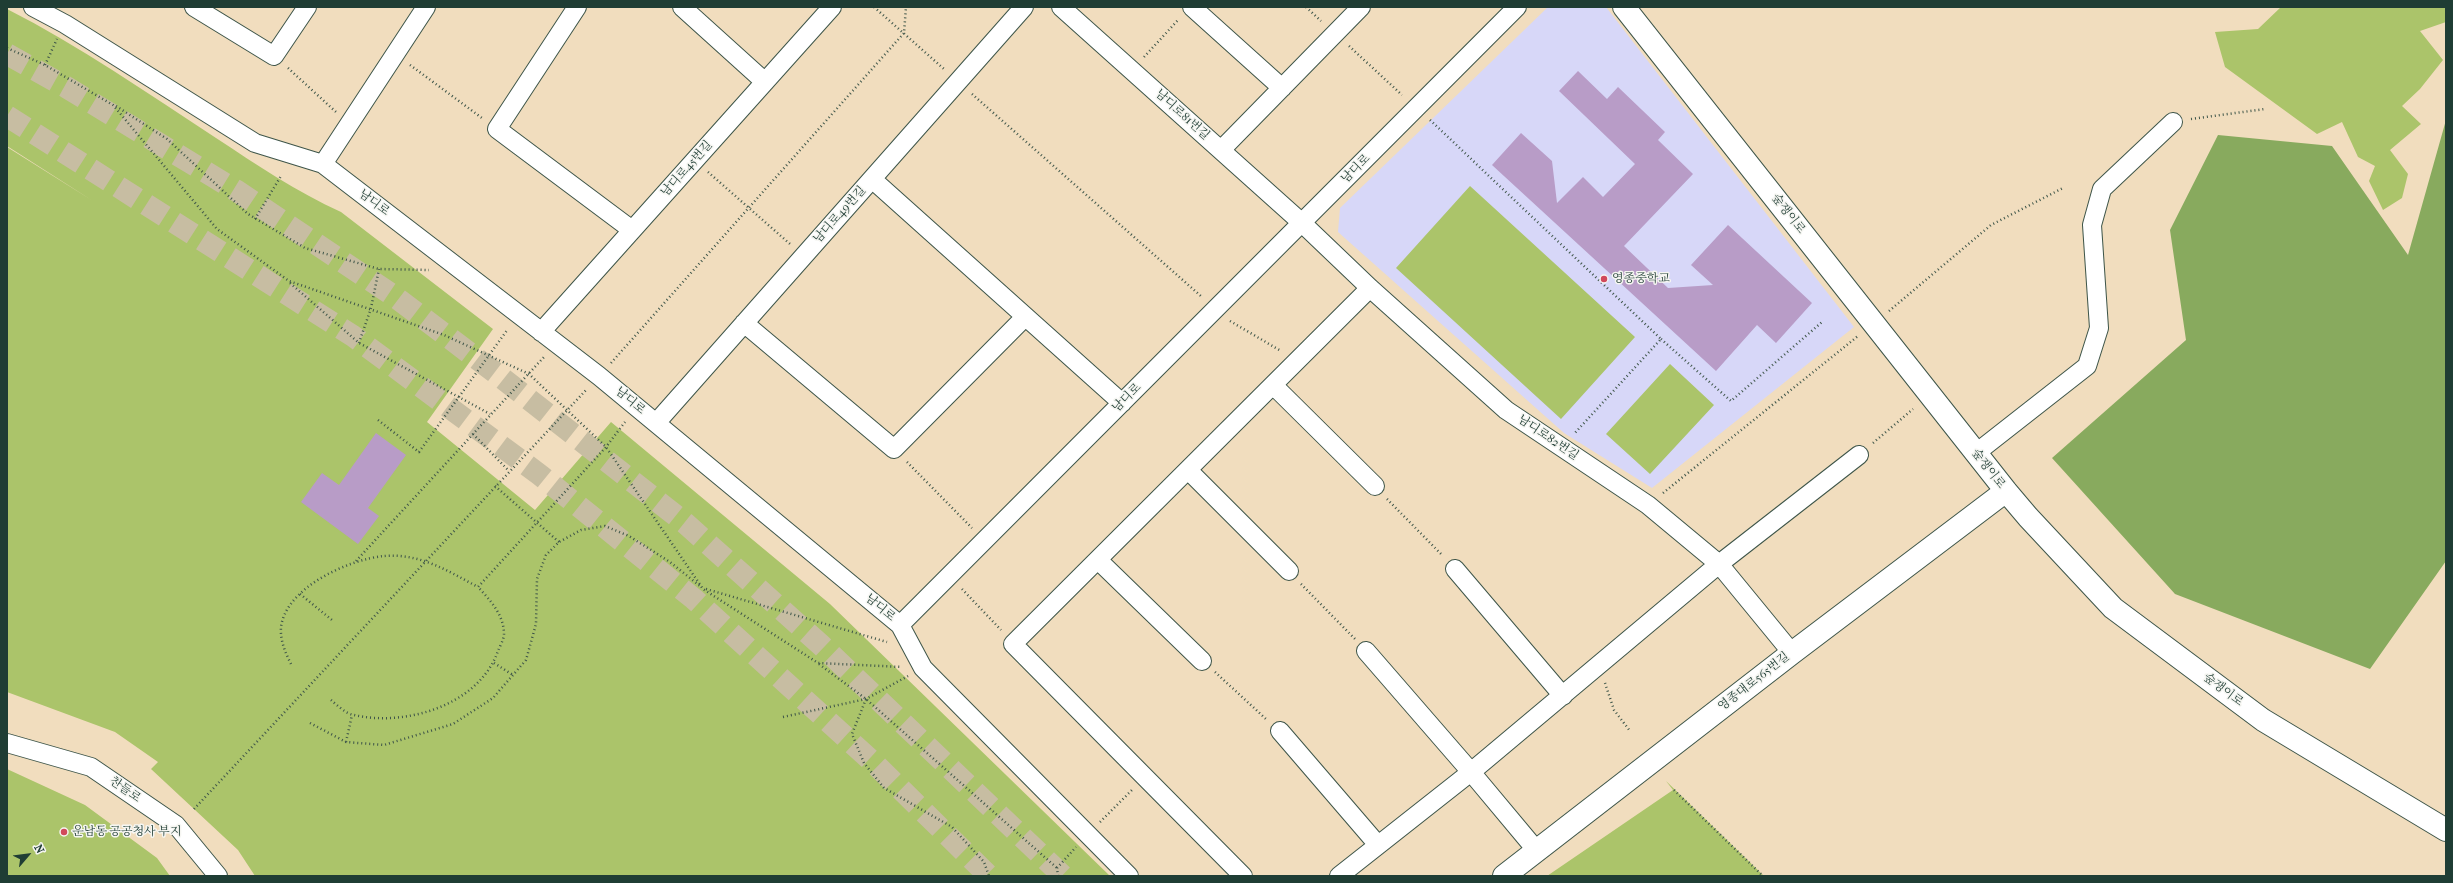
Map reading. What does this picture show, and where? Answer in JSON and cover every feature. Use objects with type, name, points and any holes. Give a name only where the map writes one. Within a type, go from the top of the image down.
[{"type":"street","points":[[33,7],[65,24],[255,143],[323,164],[426,7]]},
{"type":"street","points":[[194,7],[274,56],[307,7]]},
{"type":"street","points":[[577,7],[497,129],[632,230]]},
{"type":"street","points":[[682,7],[765,82]]},
{"type":"street","name":"남디로45번길","points":[[541,332],[832,7]]},
{"type":"street","name":"남디로49번길","points":[[656,423],[1024,7]]},
{"type":"street","name":"남디로81번길","points":[[1061,7],[1302,223]]},
{"type":"street","points":[[1221,150],[1361,7]]},
{"type":"street","name":"남디로","points":[[323,164],[599,376],[900,625],[1517,7]]},
{"type":"street","name":"숲쟁이로","points":[[1624,7],[2006,491],[2028,517],[2113,608],[2263,720],[2446,830]]},
{"type":"street","points":[[1188,10],[1282,88]]},
{"type":"street","points":[[1976,453],[2087,366],[2098,328],[2092,225],[2102,189],[2173,122]]},
{"type":"street","points":[[872,179],[1122,403]]},
{"type":"street","name":"남디로82번길","points":[[1302,223],[1370,288],[1506,410],[1648,505],[1719,564],[1792,653]]},
{"type":"street","points":[[1243,876],[1013,644],[1370,288]]},
{"type":"street","points":[[744,323],[894,449],[1025,317]]},
{"type":"street","points":[[1273,385],[1375,486]]},
{"type":"street","points":[[1339,876],[1471,772],[1719,564],[1859,455]]},
{"type":"street","points":[[1188,470],[1289,571]]},
{"type":"street","name":"영종대로565번길","points":[[1504,876],[1792,653],[2006,491]]},
{"type":"street","points":[[1098,560],[1202,661]]},
{"type":"street","points":[[1456,569],[1563,696]]},
{"type":"street","points":[[900,625],[922,668],[1129,876]]},
{"type":"street","points":[[1366,651],[1471,772],[1536,851]]},
{"type":"street","points":[[1280,731],[1378,845]]},
{"type":"street","name":"찬들로","points":[[7,743],[91,767],[176,825],[218,876]]},
{"type":"path","points":[[874,7],[1216,309],[1233,323],[1298,361]]},
{"type":"path","points":[[194,809],[599,376],[749,208],[904,33],[906,7]]},
{"type":"path","points":[[1306,7],[1324,23]]},
{"type":"path","points":[[1132,70],[1188,10]]},
{"type":"path","points":[[1347,44],[1417,108],[1661,339],[1731,401],[1822,322]]},
{"type":"path","points":[[7,50],[45,65],[167,139],[248,214],[305,248],[379,269],[432,270]]},
{"type":"path","points":[[395,54],[497,129]]},
{"type":"path","points":[[274,56],[350,124]]},
{"type":"path","points":[[113,105],[218,229],[288,281],[359,343],[490,414]]},
{"type":"path","points":[[2173,122],[2265,109]]},
{"type":"path","points":[[694,161],[804,256]]},
{"type":"path","points":[[255,219],[281,176]]},
{"type":"path","points":[[1648,505],[1874,324],[1991,225],[2063,188]]},
{"type":"path","points":[[359,343],[371,308],[379,269]]},
{"type":"path","points":[[288,281],[371,308],[444,335],[529,374],[606,446],[703,589],[913,649]]},
{"type":"path","points":[[378,420],[419,452],[519,314]]},
{"type":"path","points":[[1562,447],[1661,339]]},
{"type":"path","points":[[356,561],[556,343]]},
{"type":"path","points":[[478,587],[606,446],[637,407]]},
{"type":"path","points":[[1859,455],[1913,409]]},
{"type":"path","points":[[473,434],[509,471]]},
{"type":"path","points":[[894,449],[985,541]]},
{"type":"path","points":[[495,486],[559,542]]},
{"type":"path","points":[[1375,486],[1456,569]]},
{"type":"path","points":[[310,723],[346,742],[384,745],[453,724],[493,698],[526,660],[536,624],[538,579],[546,555],[559,542],[581,530],[605,526],[629,536],[670,562],[703,589],[818,664],[866,699],[1057,868]]},
{"type":"path","points":[[291,664],[283,648],[281,626],[288,609],[300,594],[321,577],[356,561],[384,556],[426,560],[478,587],[497,609],[504,634],[494,663],[477,685],[447,705],[410,716],[374,718],[352,715],[331,700]]},
{"type":"path","points":[[1289,571],[1366,651]]},
{"type":"path","points":[[949,576],[1013,644]]},
{"type":"path","points":[[300,594],[332,620]]},
{"type":"path","points":[[1202,661],[1280,731]]},
{"type":"path","points":[[494,663],[513,675]]},
{"type":"path","points":[[818,664],[922,668]]},
{"type":"path","points":[[1599,665],[1614,710],[1630,731]]},
{"type":"path","points":[[783,717],[866,699],[922,668]]},
{"type":"path","points":[[866,699],[852,734],[864,763],[884,788],[952,827],[984,862],[989,876]]},
{"type":"path","points":[[346,742],[352,715]]},
{"type":"path","points":[[1674,790],[1763,876]]},
{"type":"shaded area","name":"영종중학교","points":[[1548,7],[1606,7],[1854,327],[1652,488],[1564,433],[1338,232],[1340,208]]},
{"type":"green space","points":[[2281,7],[2446,7],[2446,22],[2420,31],[2443,60],[2420,89],[2402,106],[2421,124],[2390,150],[2408,174],[2402,198],[2383,210],[2369,181],[2375,166],[2358,157],[2342,122],[2317,134],[2225,67],[2215,32],[2258,29]]},
{"type":"green space","points":[[7,9],[87,54],[277,178],[341,212],[493,329],[427,422],[535,510],[611,422],[830,604],[1110,876],[255,876],[238,850],[151,769],[158,762],[115,732],[7,692],[7,147],[93,201],[7,146]]},
{"type":"green space","points":[[2446,120],[2446,561],[2370,669],[2175,594],[2052,458],[2186,340],[2170,230],[2218,135],[2332,146],[2408,255]]},
{"type":"green space","points":[[1470,186],[1635,337],[1561,419],[1396,268]]},
{"type":"green space","points":[[1670,364],[1714,405],[1650,474],[1606,434]]},
{"type":"green space","name":"운남동 공공청사 부지","points":[[7,769],[85,805],[157,858],[170,876],[7,876]]},
{"type":"green space","points":[[1666,781],[1764,876],[1547,876],[1673,790]]},
{"type":"building","points":[[1578,71],[1607,99],[1618,87],[1665,132],[1658,140],[1693,174],[1624,246],[1668,288],[1713,285],[1691,265],[1728,225],[1812,303],[1776,343],[1757,325],[1716,371],[1492,165],[1521,133],[1552,161],[1557,203],[1583,177],[1603,197],[1635,164],[1559,91]]},
{"type":"building","points":[[376,433],[406,455],[368,508],[379,516],[358,544],[301,502],[322,473],[339,485]]},
{"type":"tunnel","points":[[7,54],[66,87],[237,191],[394,296],[497,374],[685,523],[821,645],[1063,876]]},
{"type":"tunnel","points":[[7,116],[353,336],[540,475],[694,599],[875,764],[989,876]]},
{"type":"place","name":"영종중학교","points":[[1604,279]]},
{"type":"place","name":"운남동 공공청사 부지","points":[[64,832]]}]
